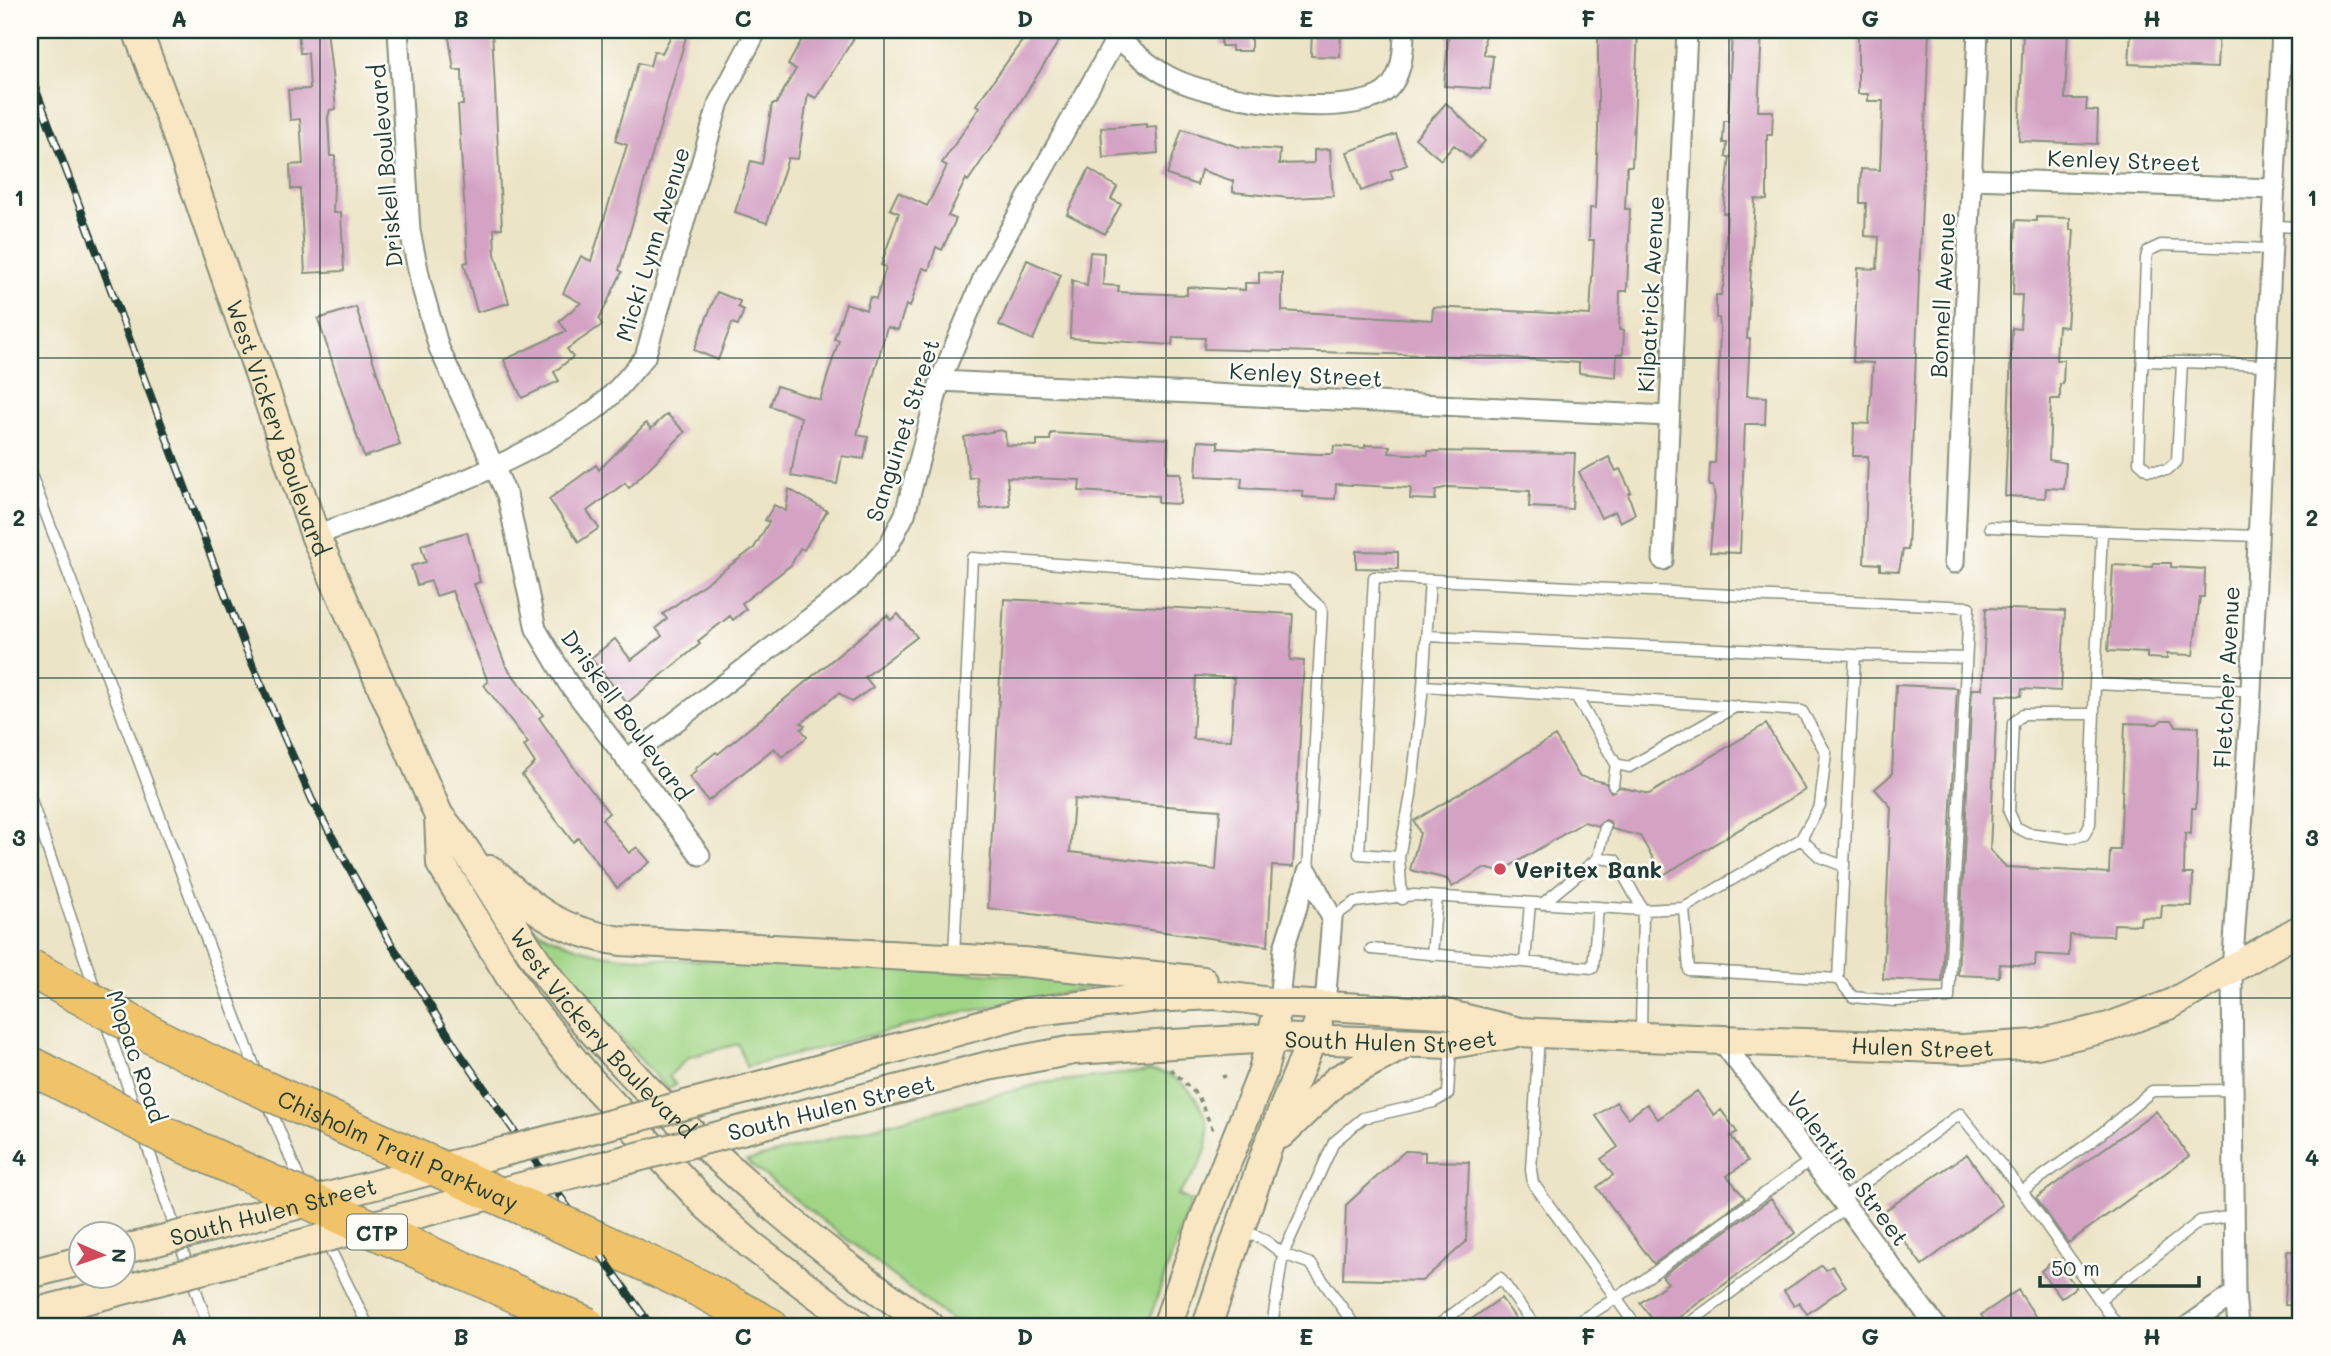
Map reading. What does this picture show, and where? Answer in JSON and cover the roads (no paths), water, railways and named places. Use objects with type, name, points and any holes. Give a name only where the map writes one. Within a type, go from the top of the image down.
[{"type":"highway","name":"Chisholm Trail Parkway","points":[[30,968],[100,1008],[252,1084],[656,1268],[769,1326]]},
{"type":"highway","name":"CTP","points":[[30,1065],[168,1137],[587,1326]]},
{"type":"main road","name":"West Vickery Boulevard","points":[[137,30],[179,140],[316,535],[439,816],[469,850],[549,978],[652,1094],[776,1213],[930,1326]]},
{"type":"main road","name":"West Vickery Boulevard","points":[[439,816],[441,864],[527,1004],[570,1057],[705,1204],[751,1245],[859,1326]]},
{"type":"main road","points":[[469,850],[554,923],[587,935],[649,943],[954,957],[1221,983],[1279,1003],[1262,1074],[1203,1223],[1167,1326]]},
{"type":"main road","name":"Hulen Street","points":[[1530,1033],[1963,1049],[2037,1044],[2109,1027],[2171,1004],[2301,929]]},
{"type":"main road","name":"South Hulen Street","points":[[136,1246],[751,1087],[1027,1012],[1110,1000],[1190,996],[1441,1013],[1530,1033]]},
{"type":"main road","points":[[1207,1326],[1267,1149],[1325,1005]]},
{"type":"main road","name":"South Hulen Street","points":[[30,1314],[1039,1055],[1108,1046],[1272,1038],[1451,1044],[1530,1033]]},
{"type":"main road","points":[[1267,1149],[1336,1080],[1408,1043]]},
{"type":"main road","points":[[30,1274],[66,1265]]},
{"type":"street","name":"Driskell Boulevard","points":[[398,30],[410,231],[421,284],[439,348],[507,495],[536,629],[569,682],[699,855]]},
{"type":"street","name":"Micki Lynn Avenue","points":[[316,535],[448,488],[590,413],[617,389],[645,357],[719,102],[757,30]]},
{"type":"street","points":[[1118,34],[1171,78],[1235,98],[1283,104],[1341,103],[1380,96],[1397,76],[1404,56],[1405,30]]},
{"type":"street","name":"Kilpatrick Avenue","points":[[1663,560],[1687,30]]},
{"type":"street","name":"Bonnell Avenue","points":[[1954,563],[1978,30]]},
{"type":"street","name":"Fletcher Avenue","points":[[2238,1326],[2235,1293],[2232,971],[2251,691],[2282,30]]},
{"type":"street","name":"Sanguinet Street","points":[[626,760],[858,581],[889,544],[905,513],[940,381],[985,274],[1118,34]]},
{"type":"street","name":"Kenley Street","points":[[1971,179],[2275,189]]},
{"type":"street","name":"Kenley Street","points":[[940,381],[1669,416]]},
{"type":"street","points":[[1308,872],[1332,918],[1325,1005]]},
{"type":"street","points":[[1279,1003],[1284,948],[1308,872]]},
{"type":"street","name":"Valentine Street","points":[[1721,1040],[1936,1326]]},
{"type":"street","points":[[2188,1326],[2235,1293]]},
{"type":"lane","points":[[2273,226],[2301,227]]},
{"type":"lane","points":[[2182,362],[2177,461],[2167,470],[2148,470],[2139,462],[2147,258],[2153,246],[2272,249]]},
{"type":"lane","points":[[2143,361],[2266,365]]},
{"type":"lane","points":[[30,472],[186,887],[313,1211]]},
{"type":"lane","points":[[1990,527],[2258,537]]},
{"type":"lane","points":[[2094,714],[2023,714],[2013,723],[2009,812],[2016,827],[2028,833],[2069,838],[2084,835],[2090,824],[2102,531]]},
{"type":"lane","points":[[954,957],[972,558],[1292,580],[1322,609],[1308,872]]},
{"type":"lane","points":[[1399,857],[1359,854],[1374,577],[1969,607],[1949,999],[1894,1001],[1853,997],[1838,979],[1855,655]]},
{"type":"lane","points":[[1402,899],[1399,857],[1411,795],[1423,686],[1430,580]]},
{"type":"lane","points":[[1427,636],[1966,658]]},
{"type":"lane","points":[[2095,684],[2251,691]]},
{"type":"lane","points":[[1332,918],[1355,902],[1402,899],[1414,895],[1598,908],[1684,908],[1801,839],[1820,805],[1826,753],[1802,710],[1423,686]]},
{"type":"lane","points":[[1576,696],[1616,764],[1613,785]]},
{"type":"lane","points":[[1616,764],[1629,767],[1737,706]]},
{"type":"lane","name":"Mopac Road","points":[[30,797],[208,1326]]},
{"type":"lane","points":[[1542,904],[1598,858],[1605,827]]},
{"type":"lane","points":[[1801,839],[1820,857],[1844,866]]},
{"type":"lane","points":[[1598,858],[1615,860],[1643,910],[1641,1037]]},
{"type":"lane","points":[[1432,955],[1437,897]]},
{"type":"lane","points":[[1525,962],[1530,903]]},
{"type":"lane","points":[[1371,949],[1593,968],[1598,908]]},
{"type":"lane","points":[[1684,908],[1689,971],[1838,979]]},
{"type":"lane","points":[[1530,1033],[1533,1183],[1636,1326]]},
{"type":"lane","points":[[1272,1326],[1283,1254],[1334,1142],[1363,1118],[1434,1102],[1448,1094],[1451,1044]]},
{"type":"lane","points":[[2022,1191],[2095,1138],[2152,1091],[2232,1090]]},
{"type":"lane","points":[[1685,1326],[1960,1114],[2022,1191],[2118,1326]]},
{"type":"lane","points":[[1572,1326],[1811,1160]]},
{"type":"lane","points":[[2099,1300],[2200,1221],[2234,1216]]},
{"type":"lane","points":[[318,1224],[368,1326]]},
{"type":"lane","points":[[1240,1228],[1266,1241],[1283,1254],[1311,1264],[1355,1326]]},
{"type":"lane","points":[[1437,1326],[1500,1279],[1535,1326]]},
{"type":"railway","points":[[30,74],[245,647],[312,800],[389,940],[461,1055],[651,1326]]},
{"type":"place","name":"Veritex Bank","points":[[1500,869]]}]
